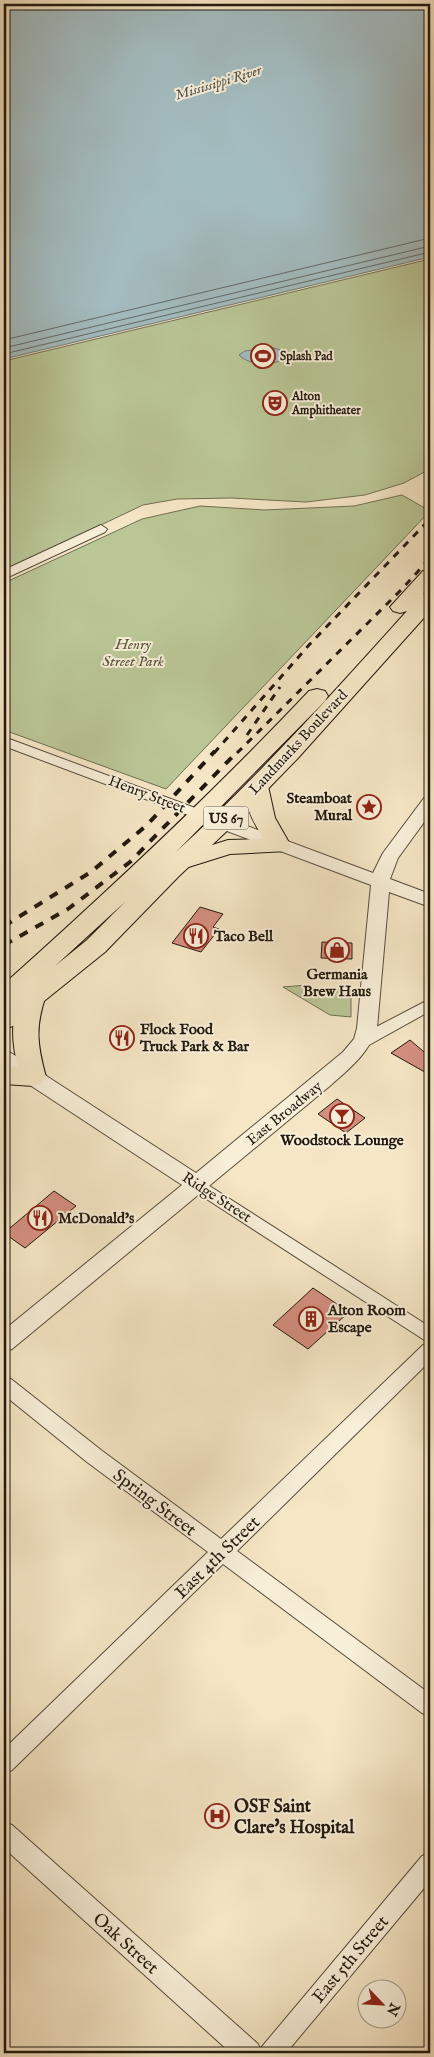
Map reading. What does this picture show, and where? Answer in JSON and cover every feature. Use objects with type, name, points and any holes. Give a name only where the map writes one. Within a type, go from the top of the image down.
[{"type":"highway","name":"Landmarks Boulevard","points":[[15,992],[96,946],[179,863],[271,745],[430,575]]},
{"type":"highway","name":"Landmarks Boulevard","points":[[4,1020],[15,992],[128,886],[257,786],[430,599]]},
{"type":"main road","points":[[257,786],[262,818],[280,846]]},
{"type":"main road","points":[[179,863],[228,847],[280,846]]},
{"type":"main road","points":[[4,1075],[33,1077],[15,992]]},
{"type":"street","points":[[4,575],[101,529]]},
{"type":"street","name":"Henry Street","points":[[4,741],[430,901]]},
{"type":"street","name":"East Broadway","points":[[4,1343],[324,1080],[350,1057],[363,1041],[370,1005],[380,882],[389,856],[430,802]]},
{"type":"street","points":[[363,1041],[430,1004]]},
{"type":"street","name":"Ridge Street","points":[[4,1058],[430,1336]]},
{"type":"street","name":"East 4th Street","points":[[4,1763],[430,1350]]},
{"type":"street","name":"Spring Street","points":[[4,1384],[94,1456],[430,1706]]},
{"type":"street","name":"Oak Street","points":[[4,1833],[250,2053]]},
{"type":"street","name":"East 5th Street","points":[[270,2053],[430,1864]]},
{"type":"green space","points":[[430,259],[430,469],[404,483],[365,495],[306,502],[231,498],[177,499],[143,505],[4,571],[4,361]]},
{"type":"green space","name":"Henry Street Park","points":[[402,495],[430,511],[166,789],[4,730],[4,583],[142,519],[200,506],[265,510],[354,506]]},
{"type":"green space","points":[[308,985],[310,989],[351,990],[351,1017],[330,1015],[283,987]]},
{"type":"water","name":"Mississippi River","points":[[4,4],[430,4],[430,257],[4,359]]},
{"type":"water","name":"Splash Pad","points":[[274,348],[284,351],[287,357],[276,362],[263,364],[243,359],[239,355],[245,351]]},
{"type":"building","name":"Taco Bell","points":[[200,907],[223,914],[213,927],[219,929],[201,952],[172,943]]},
{"type":"building","name":"Germania Brew Haus","points":[[322,942],[352,943],[352,959],[321,958]]},
{"type":"building","points":[[410,1040],[430,1057],[430,1075],[391,1053]]},
{"type":"building","name":"Woodstock Lounge","points":[[337,1099],[365,1118],[346,1133],[318,1114]]},
{"type":"building","name":"McDonald's","points":[[54,1191],[76,1206],[25,1248],[4,1233]]},
{"type":"building","name":"Alton Room Escape","points":[[313,1288],[349,1312],[308,1349],[273,1325]]},
{"type":"railway","points":[[214,753],[309,645],[430,519]]},
{"type":"railway","points":[[237,753],[402,589],[430,558]]},
{"type":"railway","points":[[247,735],[280,687]]},
{"type":"railway","points":[[4,926],[91,872],[147,825],[215,751]]},
{"type":"railway","points":[[4,945],[68,909],[130,862],[238,751]]},
{"type":"place","name":"Splash Pad","points":[[263,356]]},
{"type":"place","name":"Alton Amphitheater","points":[[275,403]]},
{"type":"place","name":"Steamboat Mural","points":[[369,807]]},
{"type":"place","name":"Taco Bell","points":[[196,936]]},
{"type":"place","name":"Germania Brew Haus","points":[[337,950]]},
{"type":"place","name":"Flock Food Truck Park & Bar","points":[[122,1038]]},
{"type":"place","name":"Woodstock Lounge","points":[[342,1116]]},
{"type":"place","name":"McDonald's","points":[[40,1218]]},
{"type":"place","name":"Alton Room Escape","points":[[311,1319]]},
{"type":"place","name":"OSF Saint Clare's Hospital","points":[[217,1816]]}]
